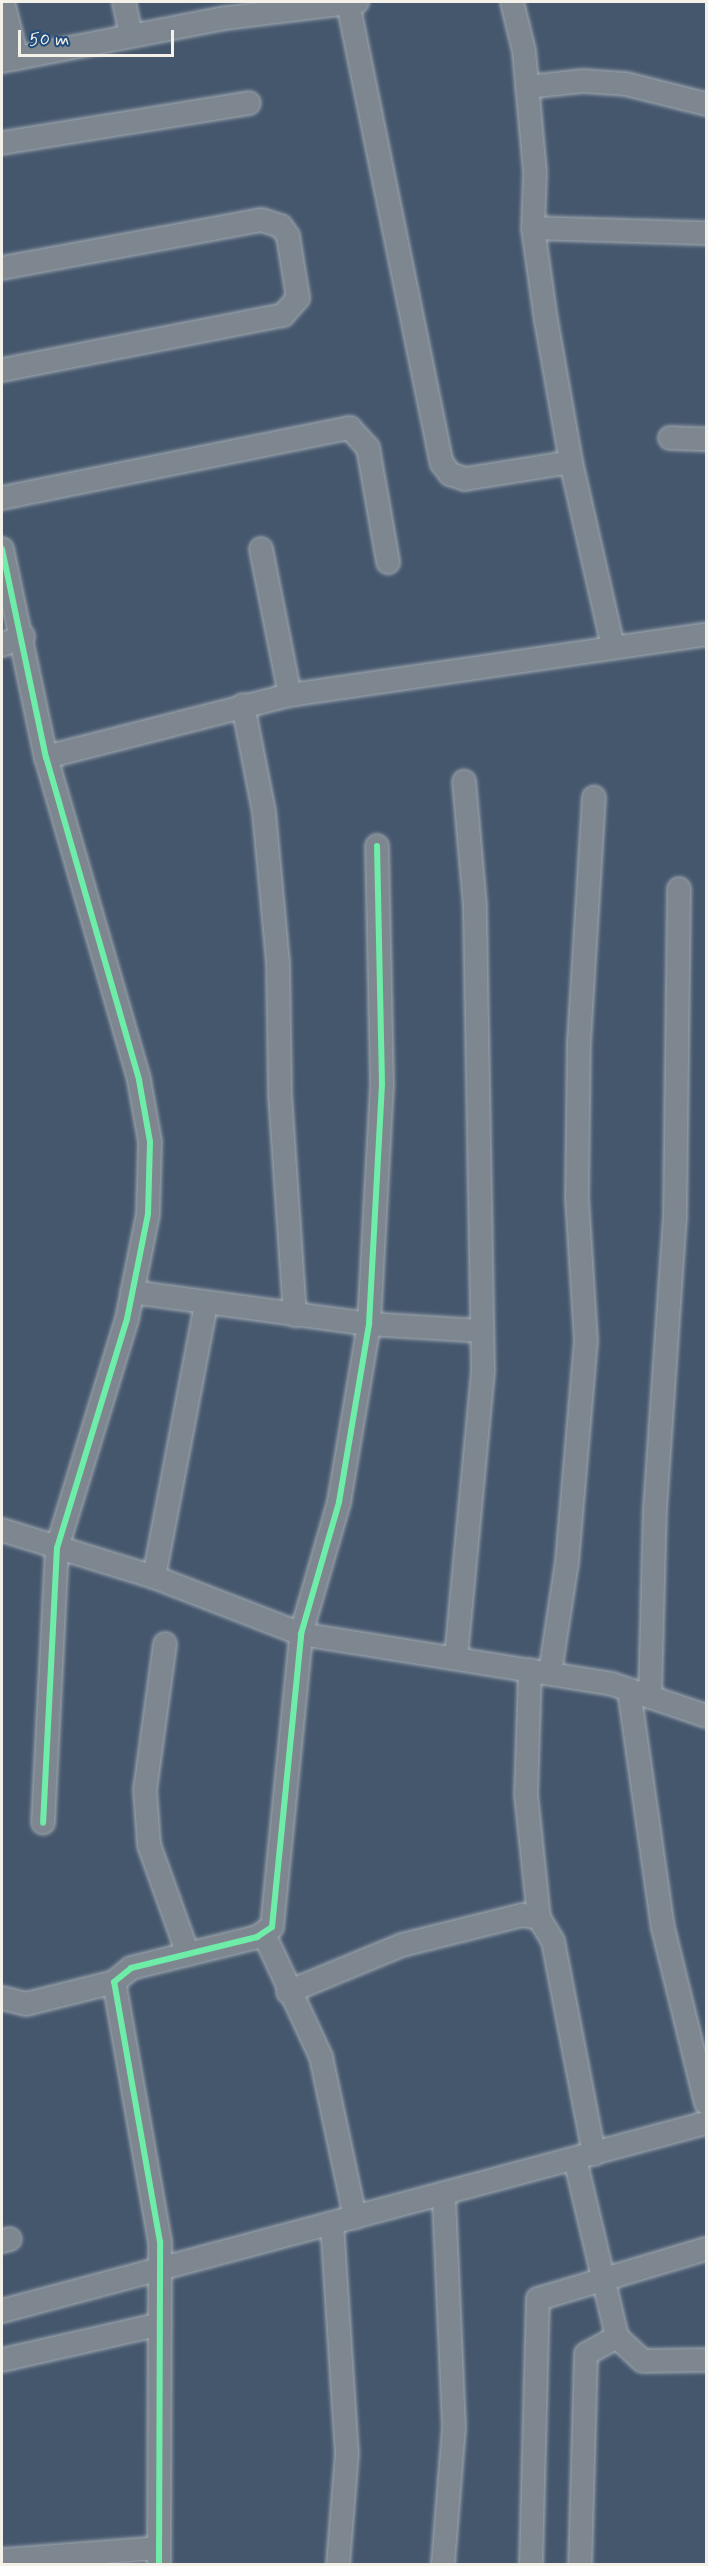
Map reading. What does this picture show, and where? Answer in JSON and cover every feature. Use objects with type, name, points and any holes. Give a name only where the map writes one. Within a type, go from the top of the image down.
[{"type":"street","points":[[3,2],[9,60],[258,8],[353,2],[442,463],[450,474],[465,479],[571,462]]},
{"type":"street","points":[[124,2],[131,36]]},
{"type":"street","points":[[512,2],[527,87],[535,172],[533,228],[571,462],[614,648]]},
{"type":"street","points":[[527,87],[626,84],[706,104]]},
{"type":"street","points":[[2,143],[249,103]]},
{"type":"street","points":[[2,268],[262,220],[281,226],[288,236],[298,298],[283,315],[2,370]]},
{"type":"street","points":[[533,228],[706,232]]},
{"type":"street","points":[[2,498],[350,428],[368,448],[388,562]]},
{"type":"street","points":[[670,438],[706,439]]},
{"type":"street","points":[[2,549],[14,623],[46,757],[139,1080],[148,1132],[148,1214],[132,1292],[57,1548],[43,1823]]},
{"type":"street","points":[[261,549],[290,695]]},
{"type":"street","points":[[2,645],[14,623]]},
{"type":"street","points":[[46,757],[243,705],[290,695],[706,634]]},
{"type":"street","points":[[243,705],[264,812],[278,963],[280,1095],[295,1315]]},
{"type":"street","points":[[456,1657],[482,1331],[476,906],[464,781]]},
{"type":"street","points":[[594,797],[579,1042],[577,1198],[586,1341],[578,1463],[540,1672],[526,1794],[539,1918],[554,1941],[604,2280],[617,2337],[643,2361],[706,2360]]},
{"type":"street","points":[[2,1998],[26,2004],[114,1982],[131,1968],[264,1934],[274,1918],[301,1634],[339,1502],[369,1324],[382,1084],[377,846]]},
{"type":"street","points":[[650,1697],[655,1509],[675,1219],[679,889]]},
{"type":"street","points":[[132,1292],[206,1305],[369,1324],[482,1331]]},
{"type":"street","points":[[154,1576],[206,1305]]},
{"type":"street","points":[[2,1530],[154,1576],[301,1634],[456,1657],[629,1690],[706,1716]]},
{"type":"street","points":[[165,1644],[147,1812],[163,1896],[188,1954]]},
{"type":"street","points":[[629,1690],[663,1928],[706,2103]]},
{"type":"street","points":[[288,1992],[402,1945],[522,1915],[539,1918]]},
{"type":"street","points":[[264,1934],[288,1992],[321,2057],[355,2217]]},
{"type":"street","points":[[2,2560],[159,2556],[159,2230],[114,1982]]},
{"type":"street","points":[[2,2311],[706,2123]]},
{"type":"street","points":[[443,2565],[454,2427],[444,2194]]},
{"type":"street","points":[[332,2223],[347,2453],[338,2565]]},
{"type":"street","points":[[531,2565],[536,2305],[545,2294],[604,2280],[706,2249]]},
{"type":"street","points":[[2,2360],[160,2324]]},
{"type":"street","points":[[580,2565],[586,2354],[617,2337]]},
{"type":"cycle path","points":[[2,549],[46,757],[139,1080],[150,1142],[148,1214],[127,1319],[57,1548],[43,1823]]},
{"type":"cycle path","points":[[159,2564],[160,2242],[114,1982],[131,1968],[257,1937],[272,1927],[301,1634],[339,1502],[369,1324],[382,1084],[377,846]]}]
